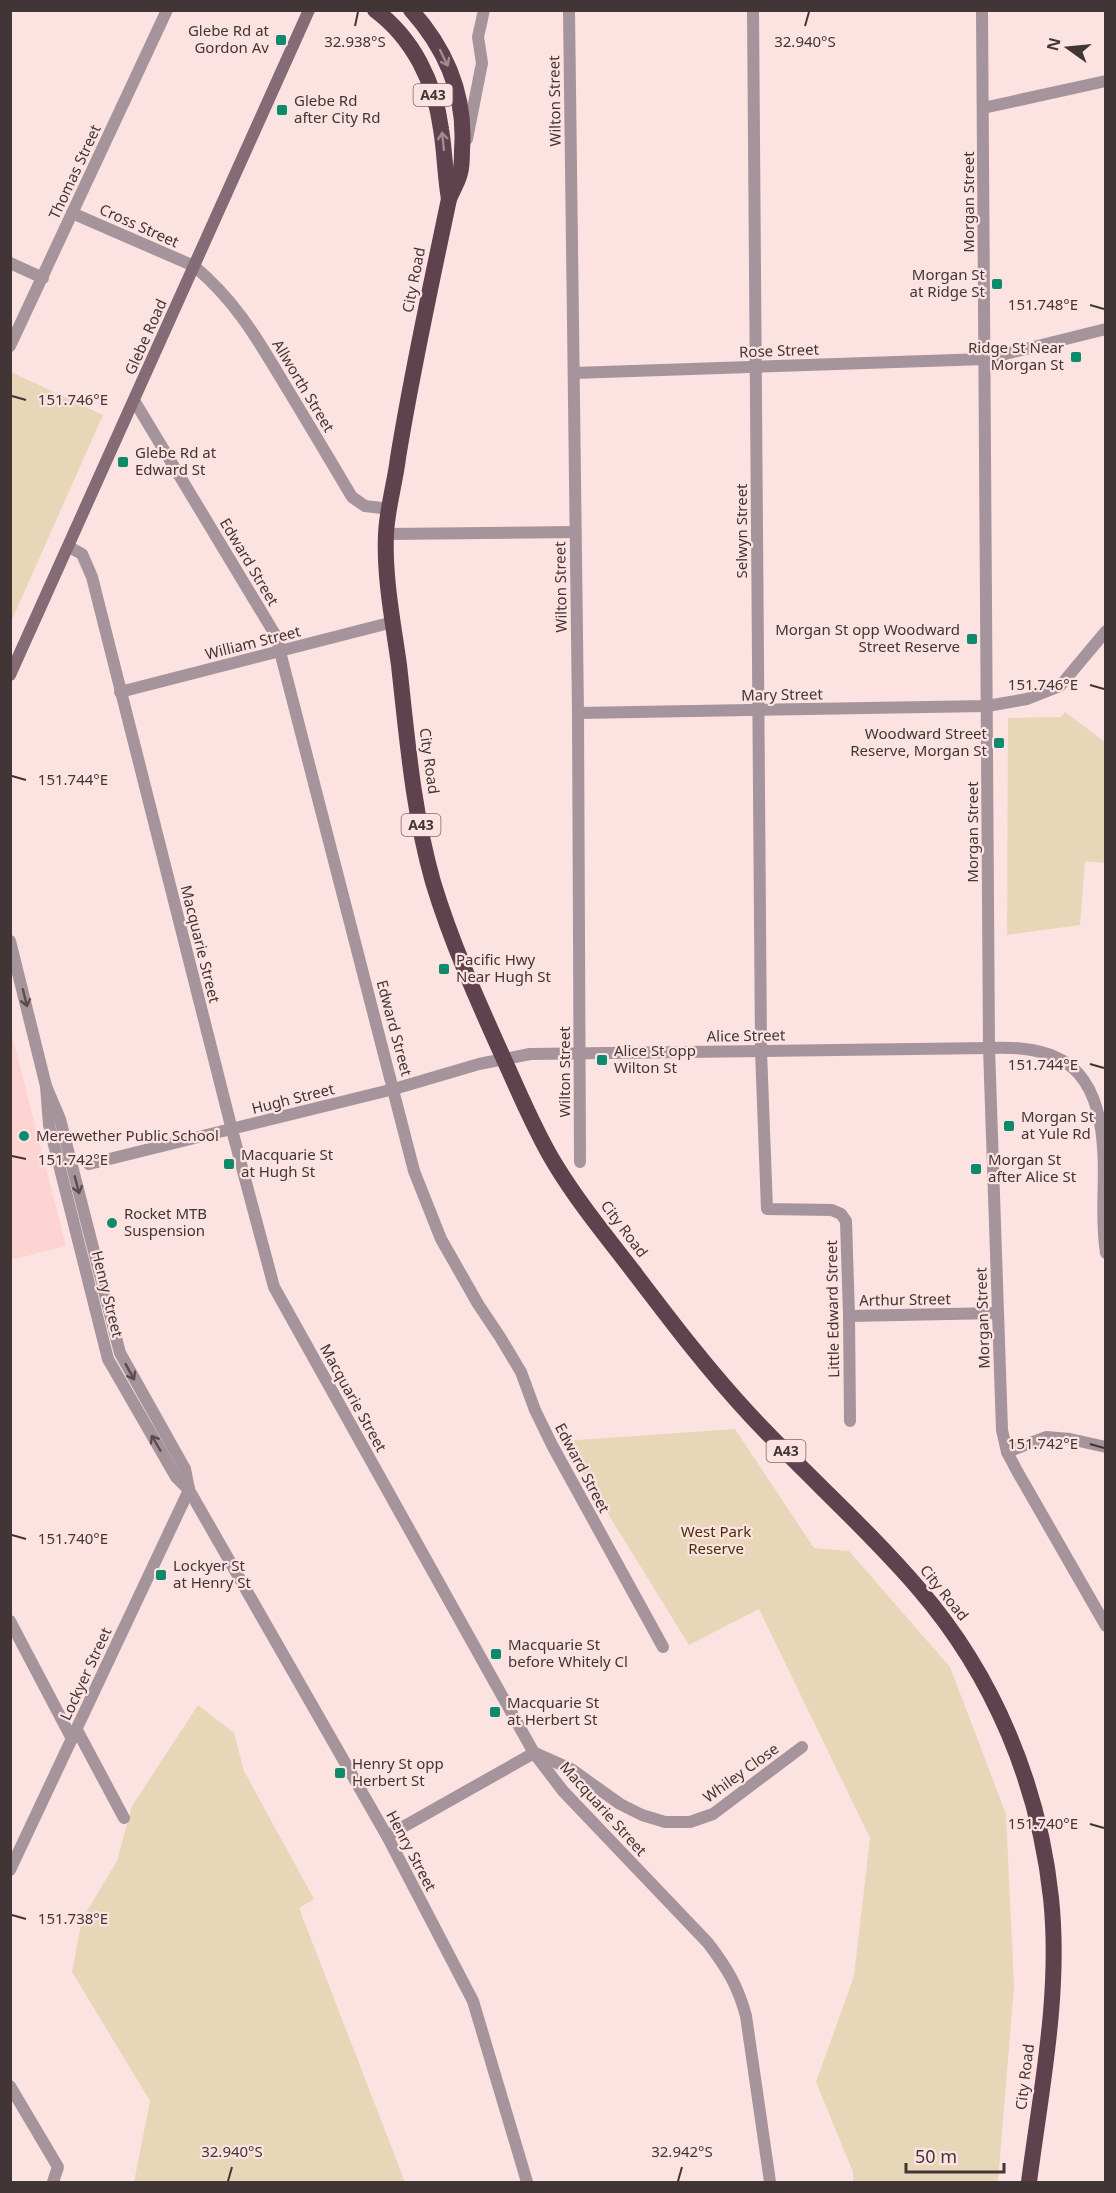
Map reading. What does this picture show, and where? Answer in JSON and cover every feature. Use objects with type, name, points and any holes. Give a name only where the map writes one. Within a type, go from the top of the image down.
[{"type":"highway","name":"City Road","points":[[375,10],[398,30],[409,44],[427,79],[441,127],[444,173],[449,199]]},
{"type":"highway","name":"City Road","points":[[411,10],[437,44],[456,87],[462,109],[463,133],[460,173],[449,199],[402,432],[386,534],[393,622],[418,813],[432,879],[450,932],[492,1034],[545,1146],[589,1213],[717,1379],[922,1592],[948,1625],[975,1666],[998,1708],[1031,1796],[1044,1846],[1051,1902],[1054,1956],[1050,2020],[1029,2182]]},
{"type":"main road","name":"Glebe Road","points":[[10,675],[135,402],[309,10]]},
{"type":"street","name":"Thomas Street","points":[[10,346],[167,10]]},
{"type":"street","points":[[460,173],[482,63],[478,37],[483,10]]},
{"type":"street","name":"Wilton Street","points":[[569,10],[578,713],[580,1162]]},
{"type":"street","name":"Selwyn Street","points":[[753,10],[761,1052]]},
{"type":"street","name":"Morgan Street","points":[[982,10],[989,1048],[1002,1430],[1007,1452],[1017,1471],[1106,1626]]},
{"type":"street","points":[[983,108],[1106,81]]},
{"type":"street","name":"Cross Street","points":[[72,213],[194,266]]},
{"type":"street","points":[[10,263],[43,278]]},
{"type":"street","name":"Allworth Street","points":[[194,266],[225,295],[248,323],[352,498],[365,506],[390,509]]},
{"type":"street","name":"Rose Street","points":[[574,373],[985,359],[1106,329]]},
{"type":"street","name":"Edward Street","points":[[135,402],[276,636],[414,1171],[441,1239],[521,1372],[535,1410],[552,1445],[663,1647]]},
{"type":"street","points":[[386,534],[575,532]]},
{"type":"street","name":"Macquarie Street","points":[[69,547],[82,554],[92,577],[274,1287],[534,1753],[563,1791],[708,1943],[726,1966],[739,1991],[746,2016],[770,2182]]},
{"type":"street","name":"William Street","points":[[120,692],[393,622]]},
{"type":"street","name":"Mary Street","points":[[578,713],[987,706],[1027,699],[1060,686],[1106,631]]},
{"type":"street","name":"Henry Street","points":[[10,941],[46,1086],[60,1119],[120,1353],[185,1469],[189,1491],[387,1836],[473,2001],[527,2182]]},
{"type":"street","name":"Alice Street","points":[[504,1059],[530,1054],[989,1048],[1030,1049],[1054,1055],[1073,1068],[1089,1088],[1096,1103],[1103,1147],[1102,1231],[1106,1253]]},
{"type":"street","name":"Little Edward Street","points":[[761,1052],[767,1209],[832,1210],[841,1214],[846,1221],[850,1421]]},
{"type":"street","name":"Hugh Street","points":[[89,1164],[232,1130],[504,1059]]},
{"type":"street","name":"Arthur Street","points":[[849,1316],[998,1313]]},
{"type":"street","points":[[1007,1452],[1046,1437],[1070,1438],[1106,1447]]},
{"type":"street","name":"Lockyer Street","points":[[10,1870],[189,1491]]},
{"type":"street","points":[[10,1621],[124,1818]]},
{"type":"street","name":"Whiley Close","points":[[534,1753],[571,1769],[620,1804],[642,1815],[665,1822],[690,1822],[713,1814],[802,1747]]},
{"type":"street","points":[[387,1836],[534,1753]]},
{"type":"street","points":[[10,2086],[58,2167],[53,2182]]},
{"type":"shaded area","name":"Merewether Public School","points":[[10,1027],[66,1246],[11,1260],[10,1260]]},
{"type":"green space","points":[[11,372],[103,415],[11,622]]},
{"type":"green space","points":[[1065,712],[1105,742],[1105,863],[1085,861],[1080,925],[1007,935],[1008,718],[1061,717]]},
{"type":"green space","name":"West Park Reserve","points":[[735,1429],[814,1548],[849,1551],[950,1667],[1006,1814],[1014,1986],[998,2182],[853,2182],[853,2172],[816,2082],[854,1976],[870,1838],[759,1609],[689,1645],[563,1441]]},
{"type":"green space","points":[[198,1705],[234,1733],[244,1771],[314,1899],[299,1908],[405,2182],[134,2182],[150,2101],[72,1972],[82,1919],[117,1861],[132,1806]]},
{"type":"place","name":"Glebe Rd at Gordon Av","points":[[281,40]]},
{"type":"place","name":"Glebe Rd after City Rd","points":[[282,110]]},
{"type":"place","name":"Morgan St at Ridge St","points":[[997,284]]},
{"type":"place","name":"Ridge St Near Morgan St","points":[[1076,357]]},
{"type":"place","name":"Glebe Rd at Edward St","points":[[123,462]]},
{"type":"place","name":"Morgan St opp Woodward Street Reserve","points":[[972,639]]},
{"type":"place","name":"Woodward Street Reserve, Morgan St","points":[[999,743]]},
{"type":"place","name":"Pacific Hwy Near Hugh St","points":[[444,969]]},
{"type":"place","name":"Alice St opp Wilton St","points":[[602,1060]]},
{"type":"place","name":"Morgan St at Yule Rd","points":[[1009,1126]]},
{"type":"place","name":"Merewether Public School","points":[[24,1136]]},
{"type":"place","name":"Macquarie St at Hugh St","points":[[229,1164]]},
{"type":"place","name":"Morgan St after Alice St","points":[[976,1169]]},
{"type":"place","name":"Rocket MTB Suspension","points":[[112,1223]]},
{"type":"place","name":"Lockyer St at Henry St","points":[[161,1575]]},
{"type":"place","name":"Macquarie St before Whitely Cl","points":[[496,1654]]},
{"type":"place","name":"Macquarie St at Herbert St","points":[[495,1712]]},
{"type":"place","name":"Henry St opp Herbert St","points":[[340,1773]]}]
